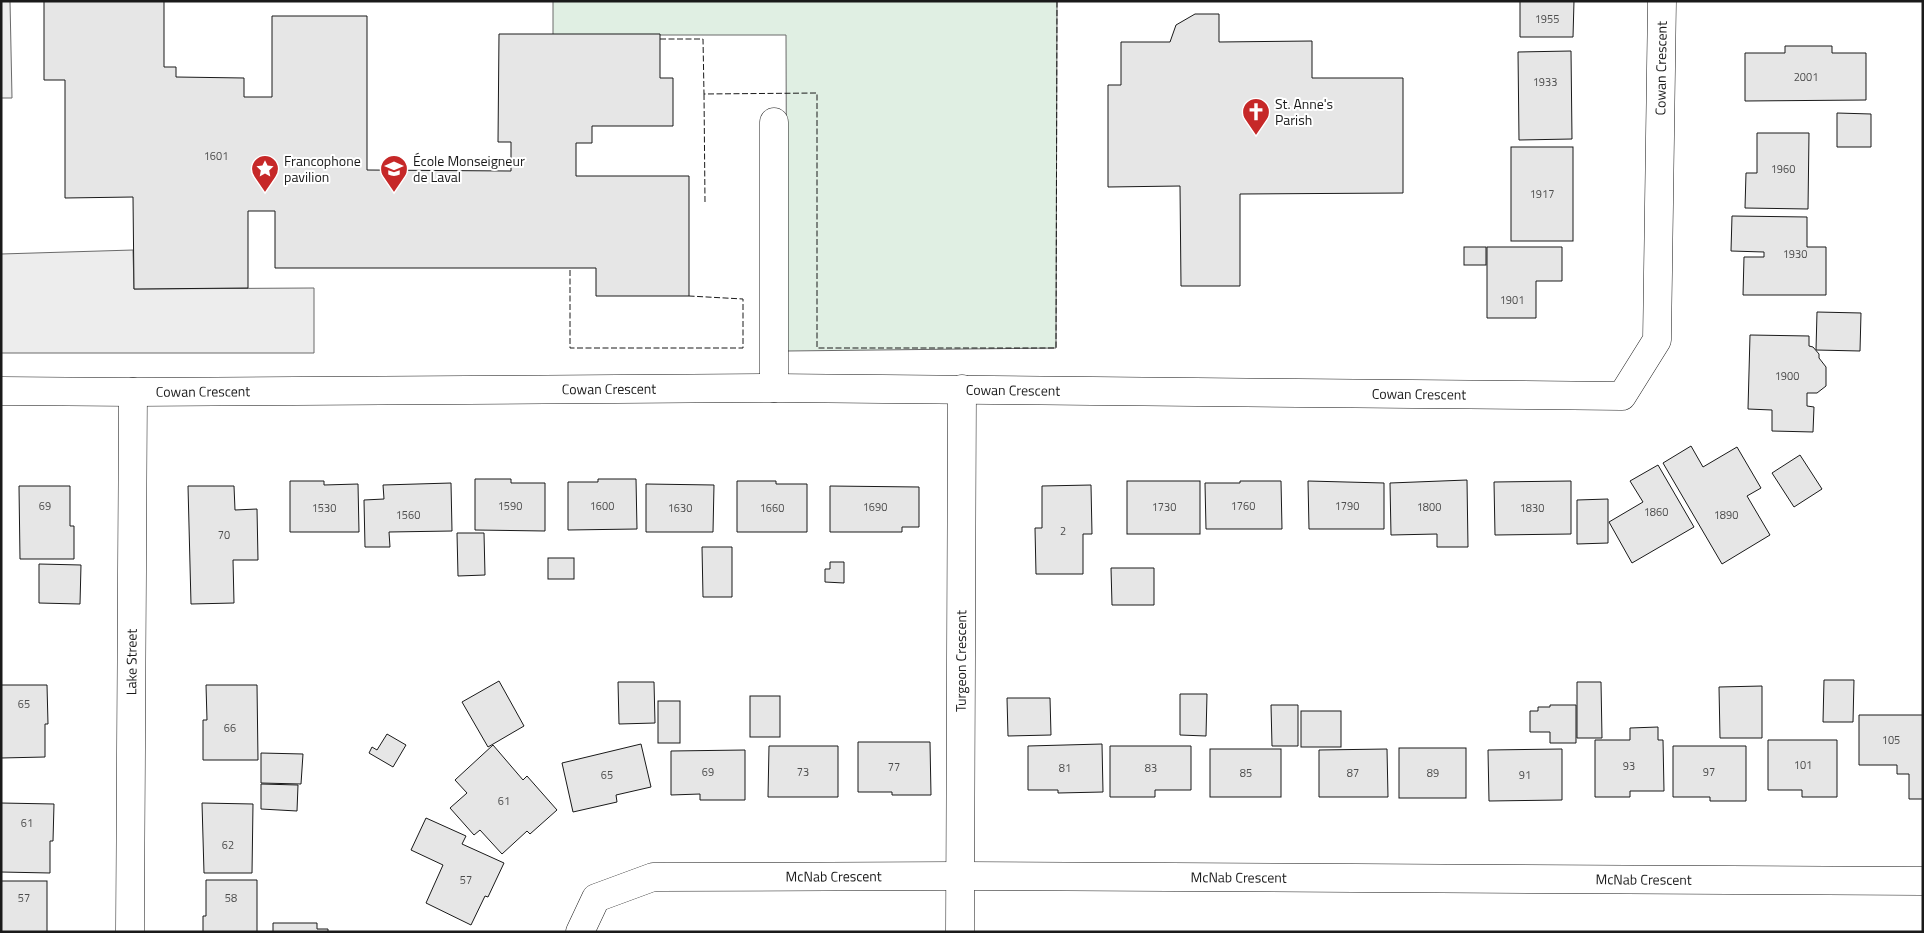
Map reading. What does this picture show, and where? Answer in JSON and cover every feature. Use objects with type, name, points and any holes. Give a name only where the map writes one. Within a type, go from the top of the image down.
[{"type":"street","name":"Cowan Crescent","points":[[1,391],[962,388],[1622,396],[1657,340],[1662,1]]},
{"type":"street","points":[[774,122],[774,388]]},
{"type":"street","name":"Turgeon Crescent","points":[[960,932],[962,388]]},
{"type":"street","name":"Lake Street","points":[[130,932],[132,392]]},
{"type":"street","name":"McNab Crescent","points":[[580,932],[596,898],[653,877],[960,876],[1923,881]]},
{"type":"green space","points":[[553,1],[1057,1],[1056,348],[787,351],[786,35],[553,35]]},
{"type":"shaded area","points":[[1,1],[10,1],[12,98],[1,98]]},
{"type":"shaded area","points":[[133,250],[134,289],[314,288],[314,353],[1,353],[1,254]]},
{"type":"building","name":"École Monseigneur de Laval","points":[[44,1],[164,1],[164,67],[176,67],[176,77],[244,78],[244,97],[272,97],[272,16],[367,16],[367,170],[511,171],[511,142],[498,142],[499,34],[660,34],[660,78],[673,78],[673,126],[592,126],[592,143],[576,143],[576,176],[689,176],[689,296],[596,296],[596,268],[275,268],[275,211],[248,211],[248,288],[134,289],[133,197],[65,198],[65,80],[44,80]]},
{"type":"building","points":[[1520,1],[1574,1],[1573,37],[1520,37]]},
{"type":"building","name":"St. Anne's Parish","points":[[1195,14],[1219,14],[1219,42],[1312,41],[1312,78],[1403,78],[1403,193],[1240,194],[1240,286],[1181,286],[1180,186],[1108,187],[1108,85],[1121,85],[1121,42],[1170,42],[1176,25]]},
{"type":"building","points":[[1785,46],[1832,46],[1832,53],[1866,53],[1866,100],[1745,101],[1745,53],[1785,53]]},
{"type":"building","points":[[1571,51],[1572,139],[1519,140],[1518,52]]},
{"type":"building","points":[[1837,113],[1871,114],[1871,147],[1837,147]]},
{"type":"building","points":[[1757,133],[1809,133],[1808,209],[1745,208],[1746,173],[1757,173]]},
{"type":"building","points":[[1511,147],[1573,147],[1573,241],[1511,241]]},
{"type":"building","points":[[1732,216],[1807,217],[1807,247],[1826,247],[1826,295],[1743,295],[1744,257],[1764,257],[1764,252],[1731,251]]},
{"type":"building","points":[[1464,247],[1486,247],[1486,265],[1464,265]]},
{"type":"building","points":[[1487,247],[1562,247],[1562,281],[1536,281],[1536,318],[1487,318]]},
{"type":"building","points":[[1817,312],[1861,313],[1860,351],[1816,350]]},
{"type":"building","points":[[1750,335],[1809,336],[1809,346],[1813,347],[1819,354],[1819,358],[1826,367],[1826,386],[1817,393],[1807,393],[1807,406],[1814,407],[1813,432],[1772,431],[1772,410],[1748,409]]},
{"type":"building","points":[[1691,446],[1703,467],[1737,447],[1761,488],[1747,496],[1770,535],[1722,564],[1663,463]]},
{"type":"building","points":[[1800,455],[1822,489],[1794,507],[1772,473]]},
{"type":"building","points":[[1658,465],[1694,527],[1632,563],[1609,522],[1643,502],[1630,481]]},
{"type":"building","points":[[475,479],[511,479],[511,483],[545,483],[545,531],[475,530]]},
{"type":"building","points":[[598,479],[636,479],[637,529],[568,530],[568,482],[598,482]]},
{"type":"building","points":[[1467,480],[1468,547],[1437,547],[1437,534],[1391,535],[1390,483]]},
{"type":"building","points":[[290,481],[324,481],[324,485],[358,484],[359,532],[290,532]]},
{"type":"building","points":[[737,481],[776,481],[776,484],[807,484],[807,532],[737,532]]},
{"type":"building","points":[[1127,481],[1200,481],[1200,534],[1127,534]]},
{"type":"building","points":[[1240,481],[1281,481],[1282,529],[1206,529],[1205,483],[1240,483]]},
{"type":"building","points":[[1308,481],[1384,483],[1384,529],[1309,529]]},
{"type":"building","points":[[1571,481],[1571,534],[1495,535],[1494,482]]},
{"type":"building","points":[[451,483],[452,531],[389,532],[390,547],[365,547],[364,500],[384,499],[383,485]]},
{"type":"building","points":[[646,484],[714,485],[713,532],[646,532]]},
{"type":"building","points":[[1091,485],[1092,534],[1083,534],[1083,574],[1036,574],[1035,528],[1042,528],[1042,486]]},
{"type":"building","points":[[19,486],[70,486],[70,526],[74,526],[74,559],[20,559]]},
{"type":"building","points":[[188,486],[234,486],[235,510],[257,509],[258,560],[233,560],[234,603],[191,604]]},
{"type":"building","points":[[830,486],[919,487],[919,527],[902,527],[902,532],[830,532]]},
{"type":"building","points":[[1608,499],[1608,543],[1577,544],[1577,500]]},
{"type":"building","points":[[457,533],[484,533],[485,575],[458,576]]},
{"type":"building","points":[[702,547],[732,547],[732,597],[703,597]]},
{"type":"building","points":[[548,558],[574,558],[574,579],[548,579]]},
{"type":"building","points":[[830,562],[844,562],[844,583],[825,582],[825,569],[830,569]]},
{"type":"building","points":[[39,564],[81,565],[80,604],[39,603]]},
{"type":"building","points":[[1111,568],[1154,568],[1154,605],[1112,605]]},
{"type":"building","points":[[1824,680],[1854,680],[1853,722],[1823,722]]},
{"type":"building","points":[[499,681],[524,726],[488,747],[462,702]]},
{"type":"building","points":[[618,682],[654,682],[655,723],[619,724]]},
{"type":"building","points":[[1577,682],[1601,682],[1602,738],[1577,738]]},
{"type":"building","points":[[1,685],[47,685],[48,724],[45,724],[45,757],[1,758]]},
{"type":"building","points":[[206,685],[257,685],[258,760],[203,760],[203,720],[207,720]]},
{"type":"building","points":[[1762,686],[1762,738],[1720,738],[1719,687]]},
{"type":"building","points":[[1180,694],[1207,694],[1206,736],[1180,735]]},
{"type":"building","points":[[750,696],[780,696],[780,737],[750,737]]},
{"type":"building","points":[[1007,698],[1050,698],[1051,735],[1008,736]]},
{"type":"building","points":[[658,701],[680,701],[680,743],[658,743]]},
{"type":"building","points":[[1271,705],[1298,705],[1298,746],[1272,746]]},
{"type":"building","points":[[1550,705],[1576,705],[1576,743],[1550,743],[1550,732],[1530,732],[1530,711],[1538,711],[1538,707],[1550,707]]},
{"type":"building","points":[[1301,711],[1341,711],[1341,747],[1301,747]]},
{"type":"building","points":[[1859,715],[1923,715],[1923,799],[1909,799],[1909,774],[1897,774],[1897,765],[1859,765]]},
{"type":"building","points":[[1658,727],[1658,740],[1663,740],[1664,791],[1630,791],[1630,797],[1595,797],[1595,740],[1630,740],[1630,728]]},
{"type":"building","points":[[387,734],[406,745],[393,767],[369,753],[372,747],[377,750]]},
{"type":"building","points":[[1768,740],[1837,740],[1837,797],[1802,797],[1802,790],[1768,790]]},
{"type":"building","points":[[858,742],[930,742],[931,795],[892,795],[892,792],[858,792]]},
{"type":"building","points":[[641,744],[651,787],[616,795],[617,802],[573,812],[562,763]]},
{"type":"building","points":[[1102,744],[1103,792],[1058,793],[1058,790],[1028,790],[1028,746]]},
{"type":"building","points":[[493,745],[523,780],[527,776],[557,810],[530,834],[527,831],[502,854],[480,830],[474,835],[450,808],[467,793],[455,780]]},
{"type":"building","points":[[769,746],[838,746],[838,797],[768,797]]},
{"type":"building","points":[[1110,746],[1191,746],[1191,790],[1155,790],[1155,797],[1110,797]]},
{"type":"building","points":[[1673,746],[1746,746],[1746,801],[1710,801],[1710,797],[1673,797]]},
{"type":"building","points":[[1399,748],[1466,748],[1466,798],[1399,798]]},
{"type":"building","points":[[1210,749],[1281,749],[1281,797],[1210,797]]},
{"type":"building","points":[[1387,749],[1388,797],[1319,797],[1319,750]]},
{"type":"building","points":[[1562,749],[1562,800],[1489,801],[1488,750]]},
{"type":"building","points":[[745,750],[745,800],[700,800],[700,794],[671,795],[671,751]]},
{"type":"building","points":[[261,753],[303,754],[301,784],[261,783]]},
{"type":"building","points":[[261,784],[298,785],[297,811],[261,809]]},
{"type":"building","points":[[1,803],[54,804],[53,841],[50,841],[50,873],[1,872]]},
{"type":"building","points":[[202,803],[253,804],[252,873],[204,873]]},
{"type":"building","points":[[426,818],[466,836],[462,844],[504,863],[488,897],[485,896],[471,925],[426,903],[443,865],[411,850]]},
{"type":"building","points":[[206,880],[257,880],[257,932],[203,932],[203,916],[206,916]]},
{"type":"building","points":[[1,881],[47,881],[47,932],[1,932]]},
{"type":"building","points":[[273,923],[317,923],[317,929],[328,929],[328,932],[273,932]]},
{"type":"fence","points":[[660,39],[703,39],[704,94],[817,93],[817,348],[1056,348],[1057,1]]},
{"type":"fence","points":[[704,94],[705,202]]},
{"type":"fence","points":[[570,270],[570,348],[743,348],[743,299],[689,296]]},
{"type":"place","name":"St. Anne's Parish","points":[[1256,136]]},
{"type":"place","name":"Francophone pavilion","points":[[265,193]]},
{"type":"place","name":"École Monseigneur de Laval","points":[[394,193]]}]
